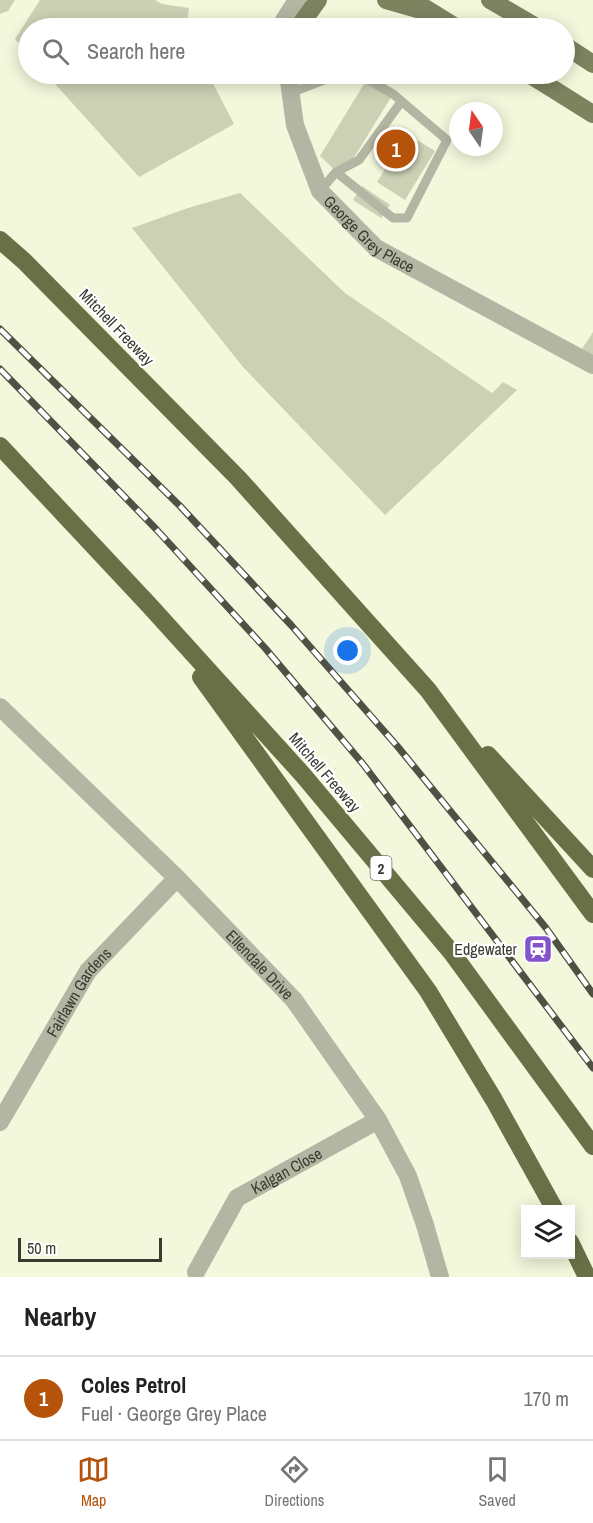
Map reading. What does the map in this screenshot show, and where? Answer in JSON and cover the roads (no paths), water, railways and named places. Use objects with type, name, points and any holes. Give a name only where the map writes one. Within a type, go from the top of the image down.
[{"type":"highway","name":"Mitchell Freeway","points":[[0,240],[24,261],[238,478],[428,690],[593,914]]},
{"type":"highway","name":"Mitchell Freeway","points":[[0,446],[149,605],[303,775],[452,953],[593,1146]]},
{"type":"highway","points":[[149,605],[428,991],[494,1100],[553,1205]]},
{"type":"highway","points":[[428,690],[593,869]]},
{"type":"highway","points":[[575,1252],[587,1277]]},
{"type":"main road","points":[[297,18],[318,0]]},
{"type":"main road","points":[[386,0],[432,13]]},
{"type":"main road","points":[[412,0],[440,18]]},
{"type":"main road","points":[[490,0],[521,18]]},
{"type":"main road","points":[[575,52],[593,64]]},
{"type":"main road","points":[[545,84],[593,114]]},
{"type":"street","points":[[287,0],[287,18]]},
{"type":"street","points":[[290,18],[297,0]]},
{"type":"street","name":"George Grey Place","points":[[289,84],[295,125],[320,191],[376,248],[593,365]]},
{"type":"street","name":"Ellendale Drive","points":[[0,707],[177,878],[294,1000],[378,1120],[408,1176],[440,1277]]},
{"type":"street","name":"Fairlawn Gardens","points":[[0,1122],[88,971],[177,878]]},
{"type":"street","name":"Kalgan Close","points":[[196,1272],[237,1198],[378,1120]]},
{"type":"lane","points":[[290,93],[314,84]]},
{"type":"lane","points":[[336,172],[393,218],[406,218],[447,140],[393,94],[376,84]]},
{"type":"lane","points":[[320,191],[336,172],[359,160],[401,102]]},
{"type":"railway","points":[[0,329],[180,506],[291,625],[398,747],[546,928],[593,994]]},
{"type":"railway","points":[[0,369],[156,529],[265,648],[363,764],[593,1068]]},
{"type":"place","name":"Coles Petrol","points":[[396,149]]},
{"type":"place","name":"Edgewater","points":[[538,949]]}]
